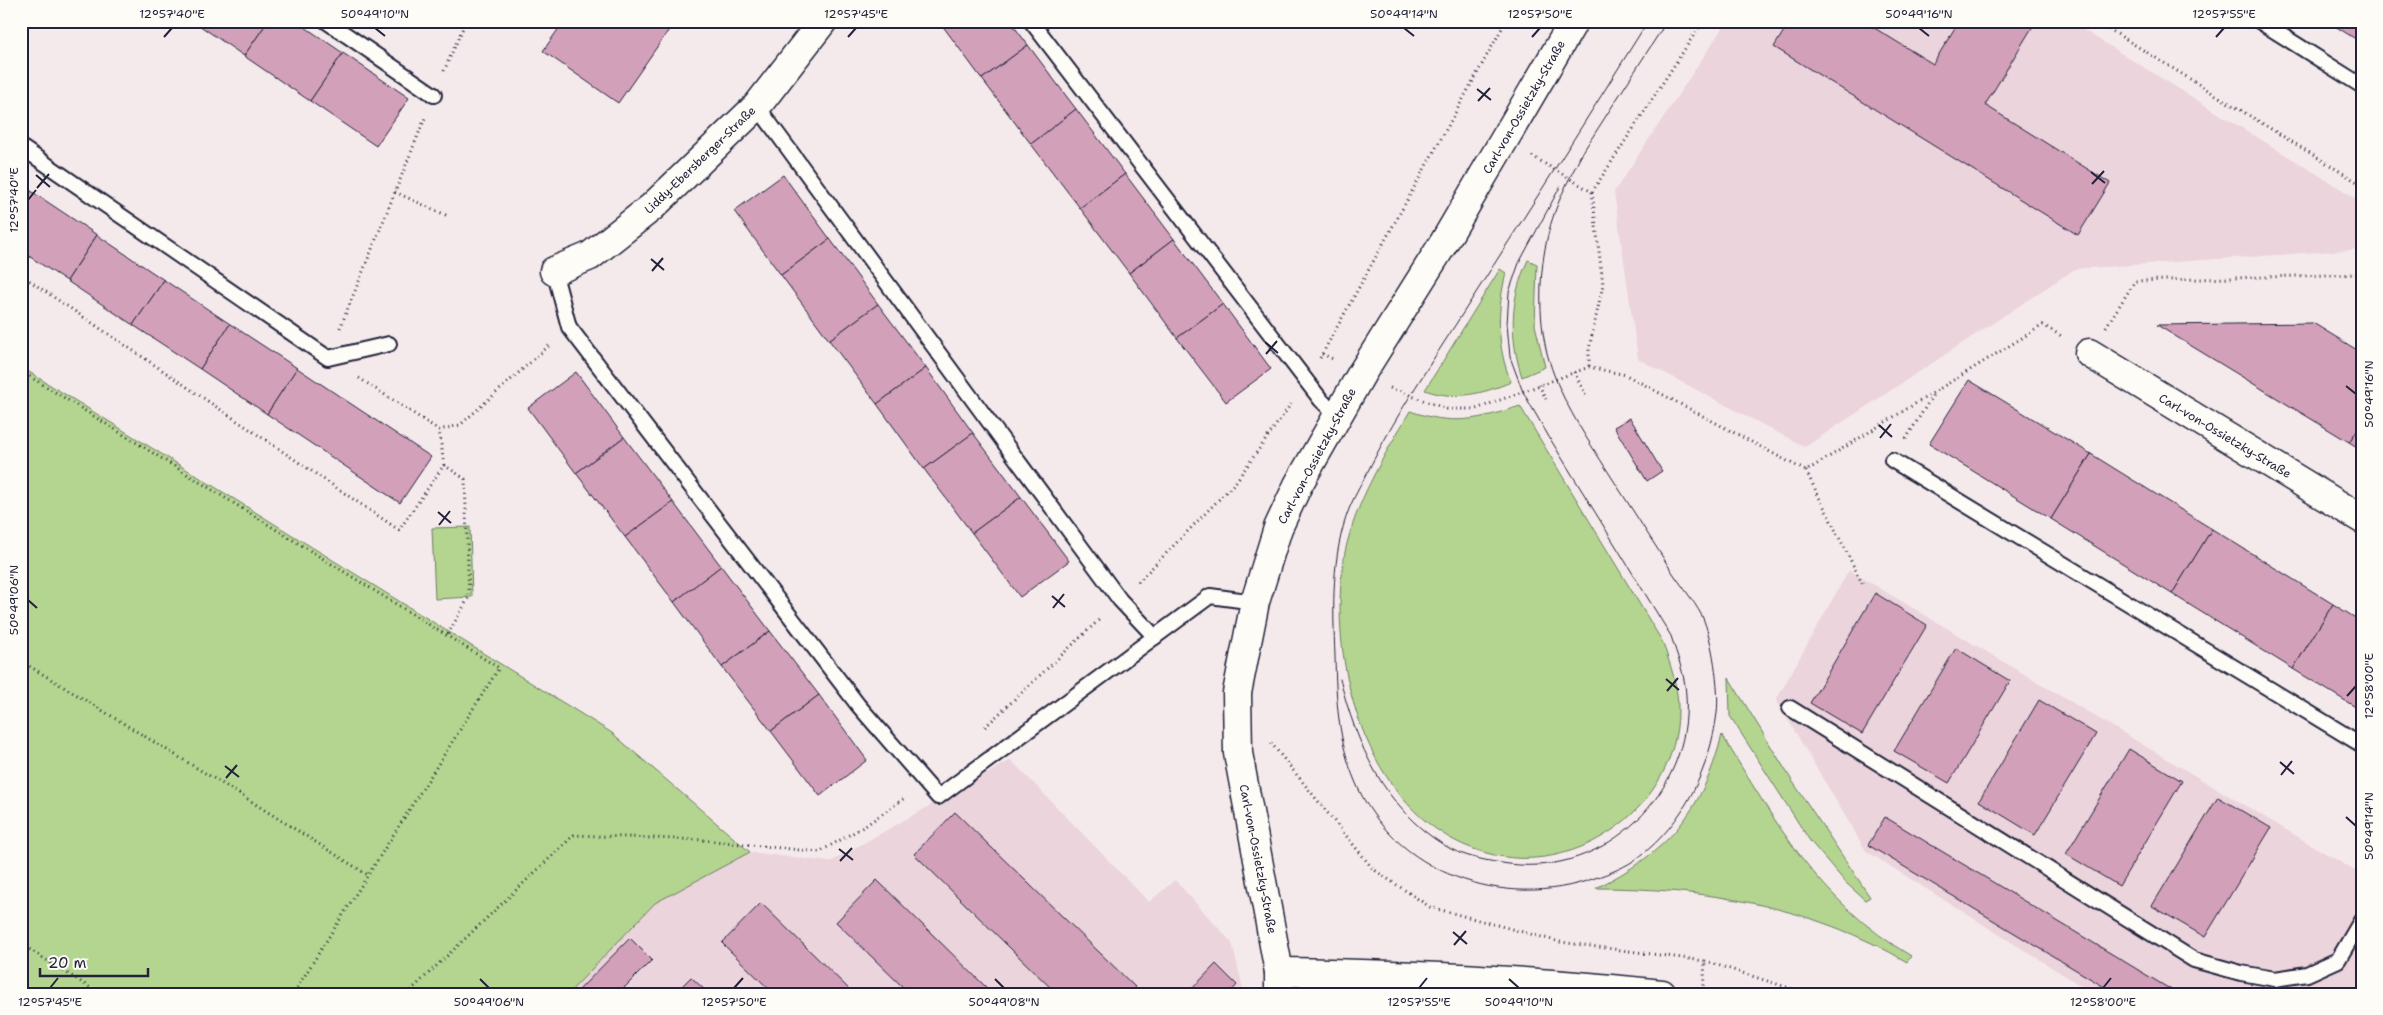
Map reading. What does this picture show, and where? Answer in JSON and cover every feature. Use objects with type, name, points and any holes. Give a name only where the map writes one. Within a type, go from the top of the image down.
[{"type":"street","name":"Liddy-Ebersberger-Straße","points":[[554,271],[590,256],[652,207],[757,106],[823,21]]},
{"type":"street","name":"Carl-von-Ossietzky-Straße","points":[[1574,21],[1504,142],[1362,373],[1298,485],[1278,528],[1255,602],[1238,693],[1238,753],[1279,983],[1409,975],[1599,987],[1662,994]]},
{"type":"street","name":"Carl-von-Ossietzky-Straße","points":[[2089,353],[2362,519]]},
{"type":"lane","points":[[326,21],[434,95]]},
{"type":"lane","points":[[1031,21],[1307,381],[1338,416]]},
{"type":"lane","points":[[2259,21],[2362,86]]},
{"type":"lane","points":[[757,106],[1120,600],[1155,637]]},
{"type":"lane","points":[[21,147],[328,358],[390,344]]},
{"type":"lane","points":[[554,271],[569,327],[858,705],[938,797],[1210,596],[1255,602]]},
{"type":"lane","points":[[1892,460],[2362,745]]},
{"type":"lane","points":[[1790,708],[2194,960],[2241,973],[2275,979],[2307,974],[2338,960],[2362,919]]},
{"type":"path","points":[[466,21],[434,95],[328,358],[439,430],[460,425],[569,327]]},
{"type":"path","points":[[984,729],[1120,600],[1235,483],[1307,381],[1506,21]]},
{"type":"path","points":[[1589,367],[1589,349],[1603,285],[1592,192],[1703,21]]},
{"type":"path","points":[[2096,21],[2362,185]]},
{"type":"path","points":[[1504,142],[1592,192]]},
{"type":"path","points":[[395,192],[448,216]]},
{"type":"path","points":[[1806,471],[2043,326],[2089,353],[2135,282],[2362,274]]},
{"type":"path","points":[[21,275],[399,530],[444,465],[439,430]]},
{"type":"path","points":[[1322,354],[1391,389],[1447,409],[1476,409],[1589,367],[1626,375],[1806,471],[1863,585]]},
{"type":"path","points":[[21,371],[499,668],[293,994]]},
{"type":"path","points":[[1574,372],[1587,397]]},
{"type":"path","points":[[1539,385],[1546,399]]},
{"type":"path","points":[[1386,397],[1391,389]]},
{"type":"path","points":[[1892,460],[1936,391]]},
{"type":"path","points":[[444,465],[465,479],[469,597],[447,636]]},
{"type":"path","points":[[21,661],[368,875]]},
{"type":"path","points":[[1267,738],[1373,869],[1430,907],[1560,942],[1705,961],[1808,994]]},
{"type":"path","points":[[407,994],[574,834],[704,840],[819,852],[865,826],[926,783]]},
{"type":"path","points":[[21,944],[100,994]]},
{"type":"path","points":[[1703,994],[1705,961]]},
{"type":"shaded area","points":[[1727,21],[2069,21],[2362,202],[2362,249],[2075,269],[1805,447],[1638,359],[1614,192]]},
{"type":"shaded area","points":[[1849,570],[2362,875],[2362,994],[2094,994],[1866,851],[1776,700]]},
{"type":"shaded area","points":[[1011,760],[1149,902],[1175,880],[1232,943],[1243,988],[1237,994],[568,994],[655,903],[750,852],[830,862]]},
{"type":"green space","points":[[1528,260],[1537,264],[1535,325],[1545,367],[1522,377],[1515,347],[1513,318],[1518,289]]},
{"type":"green space","points":[[1500,269],[1506,273],[1501,301],[1500,341],[1511,382],[1490,390],[1468,395],[1447,395],[1425,390]]},
{"type":"green space","points":[[21,367],[612,733],[750,852],[655,903],[568,994],[21,994]]},
{"type":"green space","points":[[1520,406],[1662,641],[1673,676],[1678,703],[1673,745],[1661,776],[1643,803],[1619,826],[1591,843],[1560,854],[1527,858],[1494,855],[1451,839],[1415,812],[1386,776],[1365,735],[1350,690],[1342,643],[1340,596],[1345,552],[1356,515],[1372,479],[1410,411],[1439,419],[1453,420],[1478,418]]},
{"type":"green space","points":[[470,527],[472,597],[435,599],[432,528]]},
{"type":"green space","points":[[1729,678],[1791,779],[1870,897],[1865,900],[1846,883],[1810,841],[1730,716]]},
{"type":"green space","points":[[1722,735],[1761,799],[1802,858],[1850,911],[1878,934],[1911,956],[1907,962],[1871,943],[1834,927],[1796,914],[1757,904],[1677,892],[1596,888],[1643,860],[1678,827],[1704,787]]},
{"type":"building","points":[[193,21],[268,21],[244,56]]},
{"type":"building","points":[[268,21],[296,21],[343,53],[310,101],[244,56]]},
{"type":"building","points":[[564,21],[675,21],[618,103],[543,51]]},
{"type":"building","points":[[939,21],[1010,21],[1028,45],[982,79]]},
{"type":"building","points":[[1790,21],[1863,21],[1933,64],[1959,21],[2036,21],[1985,105],[2110,183],[2078,235],[1774,47]]},
{"type":"building","points":[[2327,21],[2362,21],[2362,43]]},
{"type":"building","points":[[1028,45],[1076,109],[1031,144],[982,79]]},
{"type":"building","points":[[343,53],[409,98],[376,146],[310,101]]},
{"type":"building","points":[[1076,109],[1125,174],[1080,208],[1031,144]]},
{"type":"building","points":[[1125,174],[1174,239],[1129,273],[1080,208]]},
{"type":"building","points":[[783,175],[830,239],[781,275],[734,211]]},
{"type":"building","points":[[21,184],[31,191],[21,205]]},
{"type":"building","points":[[31,191],[97,235],[67,281],[21,251],[21,205]]},
{"type":"building","points":[[97,235],[164,280],[133,325],[67,281]]},
{"type":"building","points":[[830,239],[878,304],[829,340],[781,275]]},
{"type":"building","points":[[1174,239],[1223,304],[1177,338],[1129,273]]},
{"type":"building","points":[[164,280],[230,324],[200,369],[133,325]]},
{"type":"building","points":[[878,304],[926,368],[877,404],[829,340]]},
{"type":"building","points":[[1223,304],[1271,369],[1226,402],[1177,338]]},
{"type":"building","points":[[2313,323],[2362,353],[2362,423],[2349,442],[2157,325]]},
{"type":"building","points":[[230,324],[297,368],[267,414],[200,369]]},
{"type":"building","points":[[297,368],[431,457],[400,503],[267,414]]},
{"type":"building","points":[[926,368],[973,433],[924,469],[877,404]]},
{"type":"building","points":[[576,372],[624,437],[576,473],[528,408]]},
{"type":"building","points":[[1969,380],[2091,454],[2051,519],[1929,444]]},
{"type":"building","points":[[1630,418],[1662,471],[1647,481],[1614,427]]},
{"type":"building","points":[[2362,423],[2362,450],[2349,442]]},
{"type":"building","points":[[973,433],[1021,497],[972,533],[924,469]]},
{"type":"building","points":[[624,437],[673,502],[625,537],[576,473]]},
{"type":"building","points":[[2091,454],[2212,529],[2172,594],[2051,519]]},
{"type":"building","points":[[1021,497],[1069,561],[1020,597],[972,533]]},
{"type":"building","points":[[673,502],[721,566],[674,602],[625,537]]},
{"type":"building","points":[[2212,529],[2333,604],[2293,669],[2172,594]]},
{"type":"building","points":[[721,566],[770,631],[722,667],[674,602]]},
{"type":"building","points":[[1875,593],[1927,625],[1862,734],[1810,703]]},
{"type":"building","points":[[2333,604],[2362,622],[2362,711],[2293,669]]},
{"type":"building","points":[[770,631],[819,695],[771,731],[722,667]]},
{"type":"building","points":[[1956,648],[2010,681],[1949,783],[1894,751]]},
{"type":"building","points":[[819,695],[867,760],[820,796],[771,731]]},
{"type":"building","points":[[2039,700],[2096,734],[2035,835],[1979,801]]},
{"type":"building","points":[[2129,749],[2182,781],[2119,886],[2066,854]]},
{"type":"building","points":[[2218,797],[2271,828],[2205,937],[2152,906]]},
{"type":"building","points":[[955,812],[1135,987],[1128,994],[1057,994],[914,854]]},
{"type":"building","points":[[1885,817],[2178,994],[2116,994],[1868,845]]},
{"type":"building","points":[[877,880],[993,994],[910,994],[836,922]]},
{"type":"building","points":[[761,903],[854,994],[774,994],[722,943]]},
{"type":"building","points":[[630,938],[652,960],[618,994],[575,994]]},
{"type":"building","points":[[1216,964],[1237,985],[1229,994],[1187,994]]},
{"type":"building","points":[[691,977],[709,994],[674,994]]},
{"type":"tram line","points":[[1582,154],[1558,204],[1545,249],[1541,279],[1541,309],[1547,353],[1557,383],[1579,426],[1702,616],[1706,625],[1714,664],[1718,703],[1717,713],[1708,754],[1692,793],[1682,811],[1669,828],[1639,857],[1629,864],[1601,876],[1560,887],[1525,890],[1490,887],[1456,877],[1424,861],[1396,840],[1373,813],[1355,781],[1341,735],[1336,688],[1334,619],[1336,563],[1339,545],[1349,509],[1392,426],[1648,21]]},
{"type":"tram line","points":[[1579,158],[1667,21]]},
{"type":"tram line","points":[[1340,679],[1364,751],[1389,794],[1423,830],[1451,849],[1475,858],[1509,864],[1545,864],[1579,857],[1609,842],[1636,821],[1659,795],[1675,764],[1684,731],[1686,695],[1682,673],[1671,636],[1523,392],[1510,357],[1507,324],[1509,292],[1519,263],[1560,187]]}]
